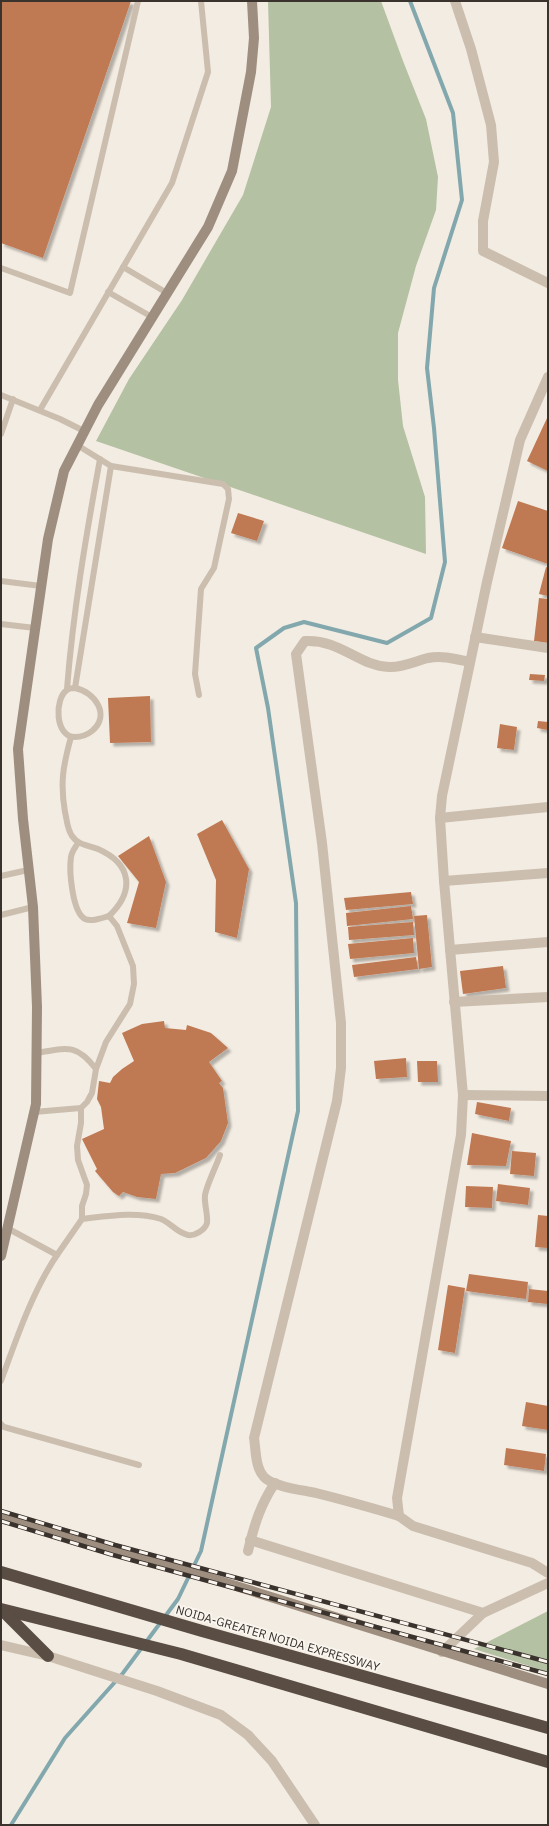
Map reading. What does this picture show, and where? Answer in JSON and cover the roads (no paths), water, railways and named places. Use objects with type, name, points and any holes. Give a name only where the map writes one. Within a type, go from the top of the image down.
[{"type":"highway","name":"NOIDA-GREATER NOIDA EXPRESSWAY","points":[[1,1572],[202,1632],[548,1728]]},
{"type":"highway","points":[[1,1609],[114,1636],[181,1654],[548,1762]]},
{"type":"highway","points":[[1,1609],[48,1656]]},
{"type":"street","points":[[1,1256],[34,1112],[37,1007],[34,907],[28,870],[18,749],[48,539],[64,471],[84,431],[98,405],[208,227],[232,171],[251,72],[254,38],[252,1]]},
{"type":"street","points":[[455,1],[471,49],[491,125],[494,162],[483,221],[483,251],[548,283]]},
{"type":"street","points":[[400,1516],[397,1498],[461,1135],[463,1095],[444,881],[440,818],[442,796],[475,637],[520,440],[548,377]]},
{"type":"street","points":[[475,637],[548,648]]},
{"type":"street","points":[[470,662],[447,657],[429,658],[389,667],[370,662],[341,648],[319,640],[305,641],[296,654],[322,843],[341,1024],[341,1068],[337,1101],[254,1438],[257,1460],[264,1477],[275,1483],[400,1516],[413,1526],[532,1563],[548,1573]]},
{"type":"street","points":[[440,818],[548,807]]},
{"type":"street","points":[[444,881],[548,873]]},
{"type":"street","points":[[450,950],[548,942]]},
{"type":"street","points":[[454,1002],[548,997]]},
{"type":"street","points":[[463,1095],[548,1096]]},
{"type":"street","points":[[248,1551],[255,1523],[264,1500],[275,1483]]},
{"type":"street","points":[[1,1517],[167,1567],[220,1581],[442,1652],[548,1684]]},
{"type":"street","points":[[250,1540],[483,1613]]},
{"type":"street","points":[[442,1652],[483,1613],[548,1583]]},
{"type":"street","points":[[1,1645],[48,1656],[156,1691],[221,1715],[248,1735],[272,1761],[315,1825]]},
{"type":"lane","points":[[1,268],[70,293],[138,1]]},
{"type":"lane","points":[[40,410],[172,183],[208,72],[201,1]]},
{"type":"lane","points":[[122,267],[167,294]]},
{"type":"lane","points":[[108,292],[152,317]]},
{"type":"lane","points":[[1,395],[40,410],[84,431]]},
{"type":"lane","points":[[1,434],[13,399]]},
{"type":"lane","points":[[77,446],[111,466],[223,484],[228,489],[229,499],[214,568],[201,589],[195,674],[199,695]]},
{"type":"lane","points":[[67,689],[76,688],[90,693],[96,699],[99,706],[100,714],[94,729],[81,737],[71,737],[65,735],[59,720],[60,703],[63,694],[67,689],[76,600],[100,459]]},
{"type":"lane","points":[[76,688],[111,466]]},
{"type":"lane","points":[[1,581],[41,586]]},
{"type":"lane","points":[[1,624],[35,628]]},
{"type":"lane","points":[[71,737],[64,761],[62,781],[68,826],[71,835],[78,843],[99,850],[112,857],[120,863],[126,875],[127,886],[124,896],[117,908],[109,916],[93,920],[86,919],[81,915],[76,907],[73,890],[71,858],[78,843]]},
{"type":"lane","points":[[1,876],[28,870]]},
{"type":"lane","points":[[1,915],[34,907]]},
{"type":"lane","points":[[34,1112],[81,1108],[87,1102],[92,1093],[96,1069],[106,1042],[130,1004],[134,984],[133,966],[117,926],[109,916]]},
{"type":"lane","points":[[36,1053],[76,1049],[85,1055],[96,1069]]},
{"type":"lane","points":[[1,1381],[46,1270],[82,1219],[82,1206],[87,1185],[78,1160],[77,1146],[81,1123],[81,1108]]},
{"type":"lane","points":[[82,1219],[118,1214],[140,1216],[161,1219],[188,1235],[195,1234],[203,1229],[207,1223],[205,1195],[220,1155]]},
{"type":"lane","points":[[7,1228],[57,1254]]},
{"type":"lane","points":[[1,1424],[4,1427],[139,1465]]},
{"type":"waterway","points":[[11,1825],[65,1738],[123,1673],[178,1599],[201,1551],[298,1111],[296,903],[268,708],[256,648],[284,628],[304,622],[387,643],[431,618],[445,562],[434,428],[427,368],[434,288],[462,200],[453,113],[410,1]]},
{"type":"railway","points":[[1,1511],[115,1545],[548,1662]]},
{"type":"railway","points":[[1,1521],[113,1555],[548,1674]]}]
